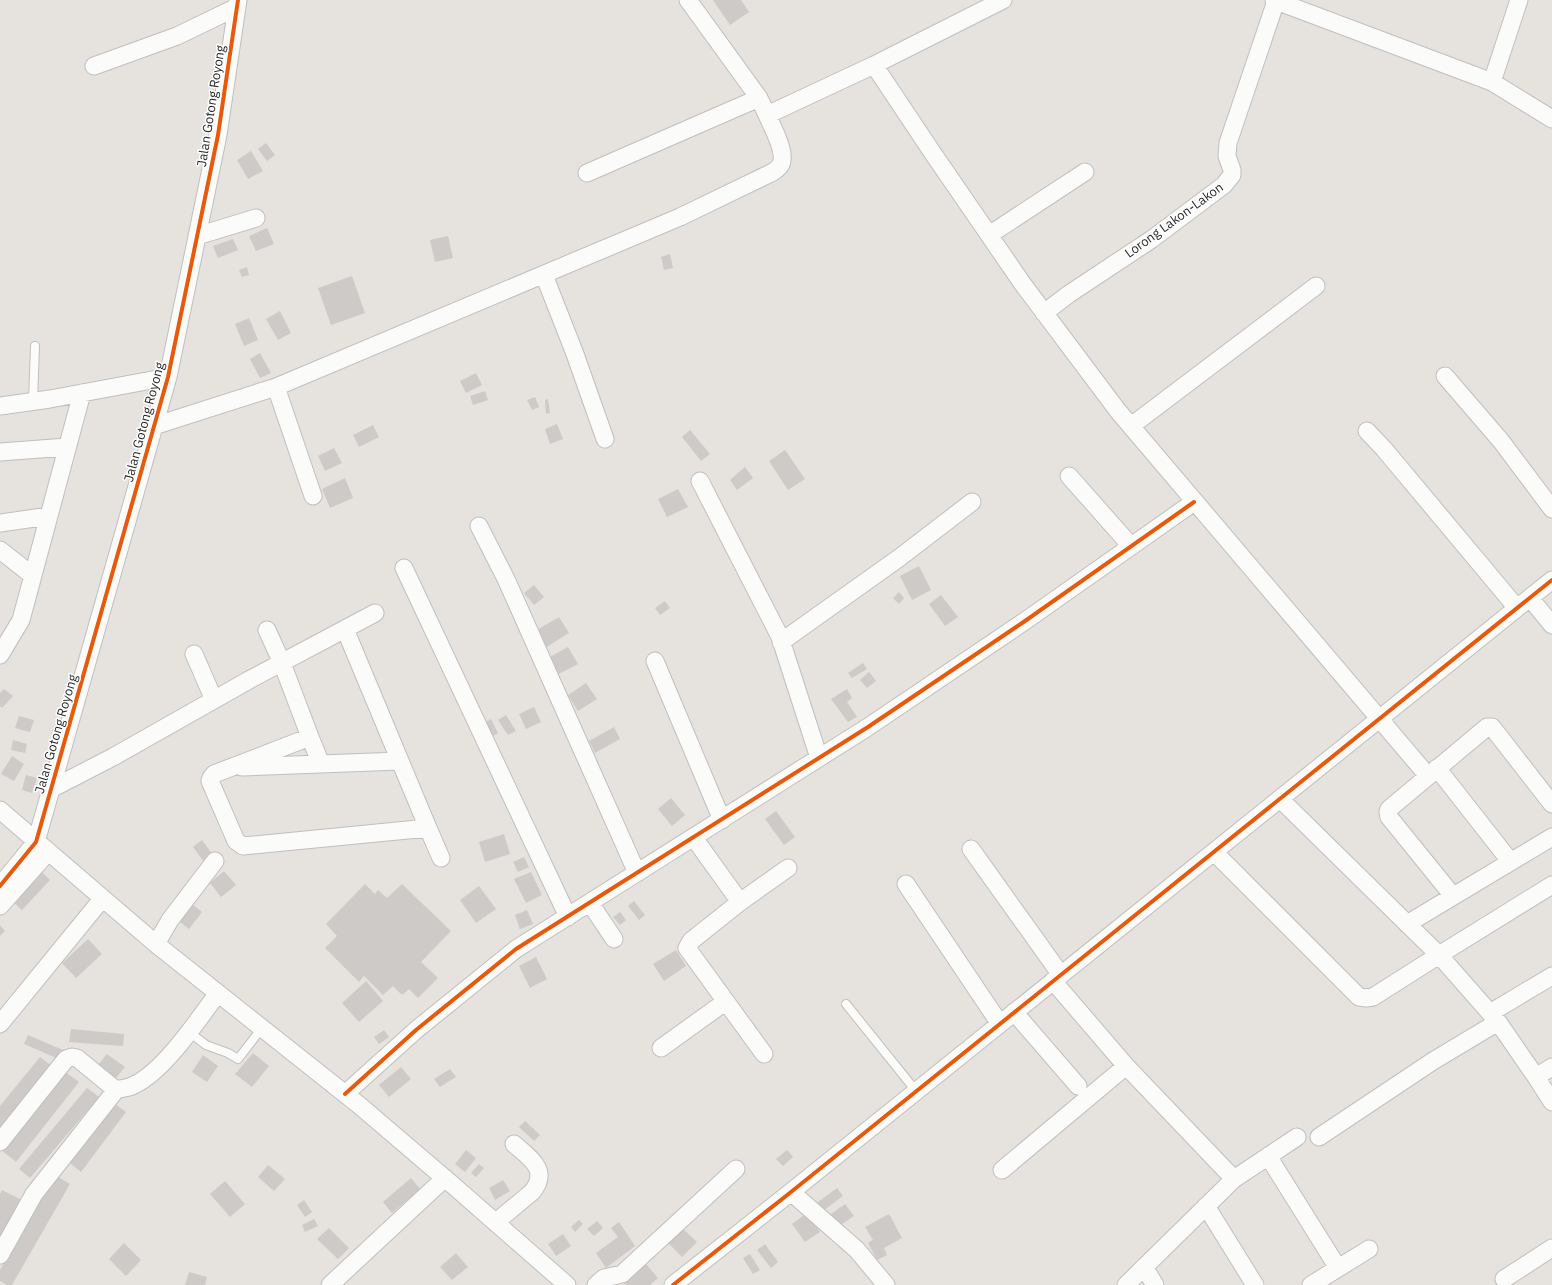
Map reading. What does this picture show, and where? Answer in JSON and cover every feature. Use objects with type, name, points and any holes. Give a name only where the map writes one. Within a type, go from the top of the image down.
[{"type":"street","points":[[154,426],[276,387],[680,217],[773,172],[779,167],[782,161],[782,152],[759,98],[688,0]]},
{"type":"street","points":[[767,115],[874,65],[1003,0]]},
{"type":"street","points":[[1275,0],[1492,82],[1552,119]]},
{"type":"street","name":"Lorong Lakon-Lakon","points":[[1044,313],[1068,294],[1152,239],[1224,185],[1229,179],[1232,170],[1228,156],[1228,143],[1275,0]]},
{"type":"street","points":[[1492,82],[1519,0]]},
{"type":"street","points":[[94,66],[177,36],[237,4]]},
{"type":"street","name":"Jalan Gotong Royong","points":[[42,847],[51,789],[168,377],[218,134],[237,4]]},
{"type":"street","points":[[874,65],[932,152],[1044,313],[1131,426],[1194,502],[1380,718],[1432,772],[1510,861]]},
{"type":"street","points":[[587,173],[759,98]]},
{"type":"street","points":[[989,235],[1085,172]]},
{"type":"street","points":[[197,236],[256,218]]},
{"type":"street","points":[[544,275],[575,354],[605,439]]},
{"type":"street","points":[[1131,426],[1316,286]]},
{"type":"street","points":[[1444,376],[1501,441],[1552,509]]},
{"type":"street","points":[[0,406],[50,399],[168,377]]},
{"type":"street","points":[[276,387],[313,496]]},
{"type":"street","points":[[0,655],[21,620],[82,393]]},
{"type":"street","points":[[1367,431],[1524,603],[1552,625]]},
{"type":"street","points":[[0,452],[67,447]]},
{"type":"street","points":[[1069,476],[1131,546]]},
{"type":"street","points":[[700,481],[781,642],[819,758]]},
{"type":"street","points":[[781,642],[899,558],[972,502]]},
{"type":"street","points":[[345,1094],[416,1030],[516,949],[868,727],[1025,621],[1194,502]]},
{"type":"street","points":[[0,523],[49,516]]},
{"type":"street","points":[[479,526],[506,579],[637,873]]},
{"type":"street","points":[[0,550],[32,576]]},
{"type":"street","points":[[404,568],[568,917]]},
{"type":"street","points":[[673,1285],[791,1192],[1552,580]]},
{"type":"street","points":[[51,789],[113,757],[214,700],[375,613]]},
{"type":"street","points":[[345,629],[441,858]]},
{"type":"street","points":[[267,630],[282,663],[321,764]]},
{"type":"street","points":[[194,654],[214,700]]},
{"type":"street","points":[[655,661],[722,820]]},
{"type":"street","points":[[1453,896],[1389,817],[1389,809],[1483,729],[1489,726],[1552,804]]},
{"type":"street","points":[[310,737],[214,774],[211,778],[210,781],[239,844],[243,846],[428,828]]},
{"type":"street","points":[[230,768],[400,761]]},
{"type":"street","points":[[1280,799],[1439,955],[1494,1017],[1552,1102]]},
{"type":"street","points":[[0,810],[156,944],[345,1094],[445,1178],[567,1285]]},
{"type":"street","points":[[1407,924],[1552,837]]},
{"type":"street","points":[[694,838],[740,902]]},
{"type":"street","points":[[0,886],[42,847]]},
{"type":"street","points":[[0,906],[42,847]]},
{"type":"street","points":[[971,849],[1057,978],[1126,1066],[1234,1179]]},
{"type":"street","points":[[1214,852],[1359,996],[1366,998],[1374,997],[1552,885]]},
{"type":"street","points":[[156,944],[170,920],[215,861]]},
{"type":"street","points":[[764,1054],[688,952],[687,948],[690,941],[740,902],[788,868]]},
{"type":"street","points":[[906,884],[1000,1024]]},
{"type":"street","points":[[0,1024],[102,899]]},
{"type":"street","points":[[590,903],[614,939]]},
{"type":"street","points":[[1319,1137],[1433,1061],[1552,976]]},
{"type":"street","points":[[0,1255],[34,1194],[116,1090],[134,1086],[159,1067],[189,1032],[218,993]]},
{"type":"street","points":[[660,1048],[725,1002]]},
{"type":"street","points":[[1014,1012],[1078,1086]]},
{"type":"street","points":[[0,1142],[66,1059],[77,1058],[116,1090]]},
{"type":"street","points":[[1002,1170],[1126,1066]]},
{"type":"street","points":[[1536,1077],[1552,1067]]},
{"type":"street","points":[[1126,1285],[1234,1179],[1298,1137]]},
{"type":"street","points":[[496,1222],[532,1192],[537,1186],[539,1179],[539,1171],[536,1164],[514,1144]]},
{"type":"street","points":[[1268,1156],[1338,1268]]},
{"type":"street","points":[[596,1285],[604,1278],[622,1274],[736,1169]]},
{"type":"street","points":[[330,1285],[445,1178]]},
{"type":"street","points":[[791,1192],[857,1250],[886,1285]]},
{"type":"street","points":[[1206,1206],[1255,1285]]},
{"type":"street","points":[[1504,1279],[1552,1248]]},
{"type":"street","points":[[1311,1285],[1369,1249]]},
{"type":"street","points":[[1144,1267],[1155,1285]]},
{"type":"lane","points":[[33,401],[35,346]]},
{"type":"lane","points":[[846,1004],[916,1091]]},
{"type":"lane","points":[[189,1032],[206,1045],[228,1053],[238,1059],[262,1028]]},
{"type":"building","points":[[713,0],[741,0],[749,12],[730,25]]},
{"type":"building","points":[[266,143],[275,155],[267,161],[258,149]]},
{"type":"building","points":[[251,151],[263,171],[248,179],[237,160]]},
{"type":"building","points":[[267,228],[274,244],[256,251],[249,236]]},
{"type":"building","points":[[448,236],[453,258],[435,262],[430,240]]},
{"type":"building","points":[[233,239],[238,250],[218,258],[213,246]]},
{"type":"building","points":[[670,254],[673,268],[664,270],[661,257]]},
{"type":"building","points":[[247,267],[249,275],[242,277],[239,270]]},
{"type":"building","points":[[352,276],[365,313],[331,325],[318,288]]},
{"type":"building","points":[[280,311],[291,333],[278,340],[266,319]]},
{"type":"building","points":[[249,318],[258,340],[244,346],[235,324]]},
{"type":"building","points":[[260,353],[271,373],[260,378],[250,359]]},
{"type":"building","points":[[476,373],[482,385],[466,393],[460,381]]},
{"type":"building","points":[[485,391],[488,400],[473,405],[470,396]]},
{"type":"building","points":[[535,397],[539,407],[532,410],[527,400]]},
{"type":"building","points":[[548,399],[550,413],[546,414],[545,400]]},
{"type":"building","points":[[557,424],[563,439],[550,444],[545,429]]},
{"type":"building","points":[[373,425],[379,437],[359,447],[353,435]]},
{"type":"building","points":[[690,430],[710,454],[701,461],[682,437]]},
{"type":"building","points":[[334,448],[342,463],[325,471],[318,456]]},
{"type":"building","points":[[785,450],[805,479],[788,490],[769,461]]},
{"type":"building","points":[[745,467],[753,478],[737,490],[730,480]]},
{"type":"building","points":[[345,478],[353,498],[330,508],[322,489]]},
{"type":"building","points":[[678,489],[688,507],[667,517],[658,499]]},
{"type":"building","points":[[919,566],[931,590],[912,600],[900,576]]},
{"type":"building","points":[[534,585],[544,597],[534,605],[524,593]]},
{"type":"building","points":[[899,592],[904,598],[899,604],[893,598]]},
{"type":"building","points":[[941,595],[958,617],[945,626],[929,604]]},
{"type":"building","points":[[665,601],[670,608],[660,615],[655,608]]},
{"type":"building","points":[[559,617],[569,633],[545,648],[535,631]]},
{"type":"building","points":[[568,647],[578,664],[555,676],[546,659]]},
{"type":"building","points":[[863,663],[867,669],[852,678],[848,673]]},
{"type":"building","points":[[869,672],[876,681],[867,688],[860,680]]},
{"type":"building","points":[[586,683],[597,699],[578,711],[568,695]]},
{"type":"building","points":[[4,689],[13,696],[2,708],[0,706],[0,693]]},
{"type":"building","points":[[847,689],[852,698],[847,702],[857,717],[848,722],[831,699]]},
{"type":"building","points":[[534,707],[541,722],[526,729],[519,714]]},
{"type":"building","points":[[506,715],[516,731],[508,735],[498,720]]},
{"type":"building","points":[[19,716],[34,720],[30,732],[15,728]]},
{"type":"building","points":[[491,719],[498,733],[490,738],[483,724]]},
{"type":"building","points":[[614,727],[620,739],[595,753],[589,741]]},
{"type":"building","points":[[13,740],[27,744],[25,753],[11,750]]},
{"type":"building","points":[[12,756],[24,764],[14,781],[1,774]]},
{"type":"building","points":[[26,775],[37,778],[32,793],[22,790]]},
{"type":"building","points":[[671,798],[685,815],[672,826],[658,809]]},
{"type":"building","points":[[776,811],[795,837],[784,845],[765,819]]},
{"type":"building","points":[[504,834],[510,854],[485,862],[479,842]]},
{"type":"building","points":[[202,840],[213,855],[204,862],[193,847]]},
{"type":"building","points":[[524,857],[529,867],[518,872],[513,862]]},
{"type":"building","points":[[38,868],[50,880],[22,910],[9,898]]},
{"type":"building","points":[[224,871],[236,885],[221,897],[210,883]]},
{"type":"building","points":[[531,872],[542,895],[526,903],[514,879]]},
{"type":"building","points":[[365,884],[375,894],[378,890],[387,898],[402,884],[451,931],[421,962],[438,978],[418,998],[409,989],[402,995],[393,986],[383,995],[364,976],[359,982],[325,948],[337,936],[326,924]]},
{"type":"building","points":[[479,886],[496,909],[476,923],[460,900]]},
{"type":"building","points":[[187,900],[202,912],[189,929],[174,917]]},
{"type":"building","points":[[634,901],[645,915],[639,920],[628,906]]},
{"type":"building","points":[[527,910],[533,924],[520,929],[515,915]]},
{"type":"building","points":[[620,912],[626,920],[620,925],[613,917]]},
{"type":"building","points":[[0,925],[5,931],[0,936]]},
{"type":"building","points":[[88,939],[102,954],[76,978],[62,963]]},
{"type":"building","points":[[676,950],[686,966],[664,981],[653,964]]},
{"type":"building","points":[[536,957],[547,979],[530,988],[519,966]]},
{"type":"building","points":[[366,981],[383,1001],[359,1022],[342,1003]]},
{"type":"building","points":[[71,1029],[124,1034],[123,1046],[69,1042]]},
{"type":"building","points":[[384,1030],[389,1037],[379,1044],[374,1037]]},
{"type":"building","points":[[28,1035],[65,1051],[61,1060],[24,1044]]},
{"type":"building","points":[[253,1053],[269,1066],[252,1087],[235,1074]]},
{"type":"building","points":[[107,1054],[125,1067],[116,1078],[98,1065]]},
{"type":"building","points":[[203,1055],[218,1066],[207,1082],[192,1072]]},
{"type":"building","points":[[40,1057],[53,1067],[0,1131],[0,1106]]},
{"type":"building","points":[[401,1067],[411,1079],[389,1097],[379,1085]]},
{"type":"building","points":[[61,1069],[79,1082],[16,1162],[0,1149]]},
{"type":"building","points":[[450,1069],[456,1077],[440,1087],[434,1079]]},
{"type":"building","points":[[87,1088],[99,1097],[30,1178],[19,1169]]},
{"type":"building","points":[[110,1100],[126,1112],[81,1172],[65,1159]]},
{"type":"building","points":[[525,1121],[540,1135],[534,1141],[519,1127]]},
{"type":"building","points":[[466,1150],[476,1158],[465,1172],[455,1164]]},
{"type":"building","points":[[787,1150],[793,1157],[783,1166],[776,1159]]},
{"type":"building","points":[[479,1164],[484,1168],[476,1177],[471,1173]]},
{"type":"building","points":[[268,1165],[285,1179],[274,1191],[258,1177]]},
{"type":"building","points":[[55,1175],[70,1184],[12,1285],[7,1285],[0,1281],[0,1270]]},
{"type":"building","points":[[411,1178],[420,1189],[392,1213],[383,1202]]},
{"type":"building","points":[[503,1180],[510,1191],[495,1200],[489,1188]]},
{"type":"building","points":[[225,1181],[245,1204],[230,1217],[210,1194]]},
{"type":"building","points":[[837,1188],[843,1196],[820,1213],[814,1205]]},
{"type":"building","points":[[2,1190],[22,1200],[0,1240],[0,1194]]},
{"type":"building","points":[[304,1200],[312,1212],[305,1217],[297,1205]]},
{"type":"building","points":[[845,1204],[854,1216],[839,1226],[831,1214]]},
{"type":"building","points":[[807,1213],[820,1232],[805,1242],[792,1224]]},
{"type":"building","points":[[889,1214],[902,1238],[884,1248],[887,1255],[877,1260],[868,1243],[873,1240],[865,1227]]},
{"type":"building","points":[[314,1219],[318,1226],[305,1232],[302,1225]]},
{"type":"building","points":[[579,1220],[583,1224],[575,1232],[571,1227]]},
{"type":"building","points":[[597,1221],[603,1228],[594,1236],[587,1229]]},
{"type":"building","points":[[619,1222],[635,1246],[606,1268],[596,1253],[618,1237],[611,1228]]},
{"type":"building","points":[[681,1227],[697,1242],[682,1257],[666,1241]]},
{"type":"building","points":[[329,1228],[349,1248],[338,1259],[317,1239]]},
{"type":"building","points":[[563,1234],[571,1246],[556,1256],[548,1244]]},
{"type":"building","points":[[124,1243],[141,1260],[126,1276],[109,1259]]},
{"type":"building","points":[[765,1244],[778,1262],[771,1268],[757,1250]]},
{"type":"building","points":[[456,1253],[468,1267],[452,1280],[440,1267]]},
{"type":"building","points":[[750,1254],[760,1270],[753,1274],[743,1258]]},
{"type":"building","points":[[645,1263],[658,1278],[650,1285],[626,1285],[624,1283]]},
{"type":"building","points":[[189,1272],[207,1277],[205,1285],[185,1285]]},
{"type":"cycle path","points":[[0,886],[36,842],[168,377],[218,135],[238,0]]},
{"type":"cycle path","points":[[345,1094],[416,1030],[516,949],[868,727],[1025,621],[1194,502]]},
{"type":"cycle path","points":[[673,1285],[786,1196],[1552,580]]}]
